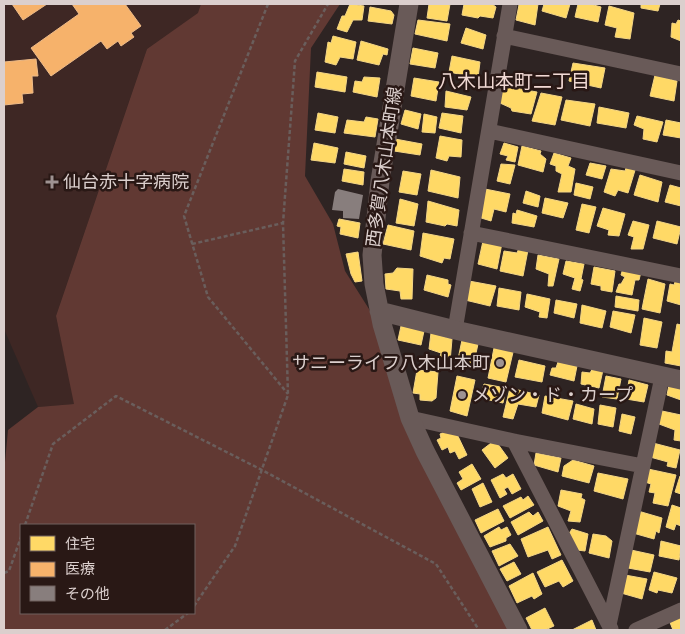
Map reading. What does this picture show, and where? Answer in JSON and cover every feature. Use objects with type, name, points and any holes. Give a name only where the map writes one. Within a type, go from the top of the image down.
[{"type":"street","name":"西多賀八木山本町線","points":[[409,4],[375,216],[372,255],[374,284],[410,418],[425,451],[518,630]]},
{"type":"street","points":[[455,330],[510,4]]},
{"type":"street","points":[[504,36],[681,74]]},
{"type":"street","points":[[489,131],[681,173]]},
{"type":"street","points":[[471,233],[681,276]]},
{"type":"street","points":[[380,312],[681,380]]},
{"type":"street","points":[[610,628],[662,377]]},
{"type":"street","points":[[410,418],[514,442],[643,466]]},
{"type":"street","points":[[514,442],[610,628]]},
{"type":"street","points":[[636,630],[681,610]]},
{"type":"path","points":[[268,4],[184,216],[208,297],[288,395]]},
{"type":"path","points":[[195,605],[236,546],[288,395],[283,223],[295,61],[328,4]]},
{"type":"path","points":[[192,244],[283,223]]},
{"type":"path","points":[[25,524],[54,444],[116,396],[262,470],[436,564],[479,630]]},
{"type":"path","points":[[4,573],[10,571],[20,540]]},
{"type":"path","points":[[164,630],[187,614]]},
{"type":"shaded area","name":"仙台赤十字病院","points":[[4,4],[201,4],[199,13],[147,49],[56,316],[75,404],[38,407],[4,329]]},
{"type":"shaded area","points":[[201,4],[340,4],[311,48],[305,176],[333,224],[345,271],[369,309],[508,630],[4,630],[4,473],[8,430],[38,407],[74,404],[56,316],[147,49],[198,13]]},
{"type":"building: 住宅","points":[[350,4],[364,6],[362,20],[353,20],[347,32],[337,29],[342,16],[345,16]]},
{"type":"building: 住宅","points":[[429,4],[450,4],[447,21],[427,18]]},
{"type":"building: 住宅","points":[[464,4],[492,4],[496,7],[493,18],[462,15]]},
{"type":"building: 住宅","points":[[517,4],[538,4],[535,25],[516,20],[519,5]]},
{"type":"building: 住宅","points":[[544,4],[570,4],[566,18],[542,11]]},
{"type":"building: 住宅","points":[[578,4],[590,4],[601,7],[598,22],[575,17]]},
{"type":"building: 住宅","points":[[641,4],[660,4],[658,11],[641,8]]},
{"type":"building: 住宅","points":[[609,6],[634,13],[630,39],[615,37],[617,28],[605,25]]},
{"type":"building: 住宅","points":[[370,7],[391,11],[394,15],[392,24],[368,21]]},
{"type":"building: 住宅","points":[[418,20],[450,24],[447,41],[415,34]]},
{"type":"building: 住宅","points":[[678,20],[681,21],[681,41],[671,37],[672,23],[676,24]]},
{"type":"building: 住宅","points":[[466,28],[486,35],[483,49],[461,43]]},
{"type":"building: 住宅","points":[[333,36],[356,42],[353,59],[340,57],[336,65],[325,62],[328,42],[331,43]]},
{"type":"building: 住宅","points":[[361,41],[388,49],[387,55],[383,54],[379,65],[357,60]]},
{"type":"building: 住宅","points":[[413,48],[438,53],[435,68],[410,64]]},
{"type":"building: 住宅","points":[[452,56],[480,62],[478,78],[449,72]]},
{"type":"building: 住宅","points":[[573,63],[605,68],[601,88],[569,81]]},
{"type":"building: 住宅","points":[[317,72],[347,77],[345,92],[315,87]]},
{"type":"building: 住宅","points":[[655,75],[677,81],[674,101],[650,96]]},
{"type":"building: 住宅","points":[[364,77],[380,78],[377,97],[353,92],[355,81],[362,82]]},
{"type":"building: 住宅","points":[[414,78],[439,82],[436,101],[411,96]]},
{"type":"building: 住宅","points":[[503,86],[537,92],[531,114],[512,111],[511,108],[500,103]]},
{"type":"building: 住宅","points":[[446,91],[471,97],[467,110],[445,107]]},
{"type":"building: 住宅","points":[[541,93],[562,97],[555,125],[532,121]]},
{"type":"building: 住宅","points":[[566,100],[595,104],[590,126],[561,120]]},
{"type":"building: 住宅","points":[[599,107],[629,113],[626,128],[597,123]]},
{"type":"building: 住宅","points":[[405,110],[421,114],[418,129],[401,124]]},
{"type":"building: 住宅","points":[[318,113],[338,117],[335,133],[315,130]]},
{"type":"building: 住宅","points":[[442,113],[463,116],[461,133],[439,128]]},
{"type":"building: 住宅","points":[[424,114],[437,117],[435,133],[422,132]]},
{"type":"building: 住宅","points":[[637,116],[663,122],[657,142],[643,139],[644,129],[634,125]]},
{"type":"building: 住宅","points":[[366,117],[378,119],[375,137],[344,133],[347,120],[364,122]]},
{"type":"building: 住宅","points":[[666,120],[681,123],[681,138],[663,135]]},
{"type":"building: 住宅","points":[[440,136],[462,140],[461,157],[449,156],[447,161],[436,158]]},
{"type":"building: 住宅","points":[[395,139],[422,144],[420,155],[394,151]]},
{"type":"building: 住宅","points":[[314,143],[338,148],[335,163],[311,160]]},
{"type":"building: 住宅","points":[[504,143],[518,147],[515,162],[506,160],[508,156],[500,154]]},
{"type":"building: 住宅","points":[[522,146],[541,151],[540,154],[546,159],[543,172],[518,165]]},
{"type":"building: 住宅","points":[[346,152],[366,156],[364,168],[344,164]]},
{"type":"building: 住宅","points":[[554,153],[571,158],[568,166],[575,169],[571,192],[558,192],[562,174],[556,171],[556,166],[550,164]]},
{"type":"building: 住宅","points":[[590,163],[606,166],[602,179],[586,175]]},
{"type":"building: 住宅","points":[[501,164],[515,165],[510,184],[497,181]]},
{"type":"building: 住宅","points":[[627,165],[636,167],[628,193],[618,190],[615,196],[604,192],[611,169],[625,171]]},
{"type":"building: 住宅","points":[[344,169],[364,172],[363,185],[342,181]]},
{"type":"building: 住宅","points":[[431,170],[460,177],[458,198],[428,191]]},
{"type":"building: 住宅","points":[[403,171],[421,174],[417,195],[399,192]]},
{"type":"building: 住宅","points":[[640,175],[662,182],[658,202],[634,195]]},
{"type":"building: 住宅","points":[[576,183],[593,187],[590,199],[574,195]]},
{"type":"building: 住宅","points":[[670,185],[681,188],[681,206],[665,202]]},
{"type":"building: 住宅","points":[[485,189],[510,194],[506,212],[494,209],[491,221],[478,217]]},
{"type":"building: 住宅","points":[[526,191],[540,196],[538,207],[523,203]]},
{"type":"building: 住宅","points":[[545,198],[568,203],[563,218],[542,213]]},
{"type":"building: 住宅","points":[[400,199],[418,204],[414,226],[396,223]]},
{"type":"building: 住宅","points":[[428,201],[459,210],[457,226],[447,224],[445,226],[426,222]]},
{"type":"building: 住宅","points":[[582,204],[596,207],[589,233],[576,230]]},
{"type":"building: 住宅","points":[[603,208],[625,214],[619,236],[608,235],[609,230],[597,226]]},
{"type":"building: 住宅","points":[[517,210],[537,216],[534,227],[512,223],[513,213],[516,214]]},
{"type":"building: 住宅","points":[[339,219],[360,223],[358,238],[340,234],[341,227],[337,226]]},
{"type":"building: 住宅","points":[[633,221],[649,225],[643,249],[631,249],[634,237],[628,235]]},
{"type":"building: 住宅","points":[[657,221],[681,227],[677,244],[653,238]]},
{"type":"building: 住宅","points":[[388,225],[414,231],[411,250],[383,244]]},
{"type":"building: 住宅","points":[[423,233],[454,239],[450,259],[444,258],[442,263],[420,256]]},
{"type":"building: 住宅","points":[[483,241],[502,243],[497,269],[478,264]]},
{"type":"building: 住宅","points":[[519,248],[528,250],[523,276],[500,271],[504,251],[517,253]]},
{"type":"building: 住宅","points":[[358,252],[362,281],[355,282],[346,254]]},
{"type":"building: 住宅","points":[[538,255],[559,259],[553,286],[548,286],[549,274],[536,269]]},
{"type":"building: 住宅","points":[[566,261],[584,264],[580,291],[572,289],[575,278],[563,274]]},
{"type":"building: 住宅","points":[[594,267],[615,271],[612,292],[601,290],[601,286],[591,284]]},
{"type":"building: 住宅","points":[[397,268],[413,269],[412,299],[401,299],[400,291],[386,289],[385,274],[393,273]]},
{"type":"building: 住宅","points":[[623,268],[641,272],[639,280],[635,280],[632,295],[616,292],[619,284],[621,284],[625,277],[621,275]]},
{"type":"building: 住宅","points":[[427,275],[448,280],[448,284],[451,285],[448,297],[424,290]]},
{"type":"building: 住宅","points":[[648,279],[665,284],[660,313],[642,309]]},
{"type":"building: 住宅","points":[[676,279],[681,281],[681,305],[667,301],[670,284],[674,285]]},
{"type":"building: 住宅","points":[[469,281],[496,286],[490,306],[465,300]]},
{"type":"building: 住宅","points":[[499,288],[521,292],[519,310],[497,306]]},
{"type":"building: 住宅","points":[[527,294],[550,299],[547,318],[539,317],[540,312],[525,307]]},
{"type":"building: 住宅","points":[[616,296],[639,300],[638,311],[615,307]]},
{"type":"building: 住宅","points":[[556,300],[577,304],[574,318],[554,313]]},
{"type":"building: 住宅","points":[[582,305],[606,311],[602,328],[580,323]]},
{"type":"building: 住宅","points":[[613,311],[635,315],[631,333],[610,327]]},
{"type":"building: 住宅","points":[[644,318],[662,322],[657,348],[640,345]]},
{"type":"building: 住宅","points":[[677,324],[681,325],[681,366],[665,363],[666,351],[672,352]]},
{"type":"building: 住宅","points":[[401,326],[424,331],[421,345],[398,340]]},
{"type":"building: 住宅","points":[[431,333],[452,339],[450,362],[439,361],[441,353],[429,349]]},
{"type":"building: 住宅","points":[[462,340],[478,344],[473,367],[457,364]]},
{"type":"building: 住宅","name":"サニーライフ八木山本町","points":[[495,343],[514,348],[506,382],[488,378]]},
{"type":"building: 住宅","points":[[519,360],[545,366],[542,382],[515,377]]},
{"type":"building: 住宅","points":[[558,362],[577,366],[574,381],[550,375],[552,368],[556,368]]},
{"type":"building: 住宅","points":[[594,366],[603,370],[599,388],[581,384],[582,372],[590,373]]},
{"type":"building: 住宅","points":[[417,370],[438,372],[436,398],[432,401],[420,400],[420,394],[413,393]]},
{"type":"building: 住宅","name":"メゾン・ド・カープ","points":[[457,376],[475,380],[467,416],[450,411]]},
{"type":"building: 住宅","points":[[606,376],[621,379],[617,399],[602,397]]},
{"type":"building: 住宅","points":[[629,380],[648,385],[644,402],[626,399]]},
{"type":"building: 住宅","points":[[484,384],[506,388],[503,403],[480,398]]},
{"type":"building: 住宅","points":[[669,385],[681,388],[681,400],[667,395]]},
{"type":"building: 住宅","points":[[510,388],[539,395],[536,407],[518,404],[513,419],[503,417]]},
{"type":"building: 住宅","points":[[545,396],[573,401],[568,420],[542,413]]},
{"type":"building: 住宅","points":[[576,404],[594,409],[592,424],[573,419]]},
{"type":"building: 住宅","points":[[600,405],[616,408],[613,427],[598,424]]},
{"type":"building: 住宅","points":[[662,411],[681,415],[681,441],[674,440],[675,430],[659,424]]},
{"type":"building: 住宅","points":[[622,414],[635,417],[631,434],[619,431]]},
{"type":"building: 住宅","points":[[449,430],[456,432],[467,455],[459,459],[455,451],[450,453],[448,447],[442,450],[437,440],[441,438],[440,434]]},
{"type":"building: 住宅","points":[[495,440],[508,458],[495,468],[482,450]]},
{"type":"building: 住宅","points":[[653,443],[680,450],[676,468],[667,466],[668,462],[650,457]]},
{"type":"building: 住宅","points":[[536,453],[561,458],[558,472],[534,465]]},
{"type":"building: 住宅","points":[[573,460],[594,466],[589,483],[562,476],[564,466]]},
{"type":"building: 住宅","points":[[472,464],[481,479],[461,490],[457,483],[463,479],[459,472]]},
{"type":"building: 住宅","points":[[648,469],[676,475],[668,506],[653,503],[655,493],[649,492],[651,484],[645,482]]},
{"type":"building: 住宅","points":[[598,473],[628,479],[623,499],[594,491]]},
{"type":"building: 住宅","points":[[503,474],[506,478],[513,474],[521,489],[512,494],[508,487],[504,489],[507,494],[500,498],[491,480]]},
{"type":"building: 住宅","points":[[681,477],[681,494],[675,492]]},
{"type":"building: 住宅","points":[[483,483],[492,502],[480,507],[472,489]]},
{"type":"building: 住宅","points":[[561,490],[582,494],[581,498],[585,500],[580,522],[568,521],[571,511],[558,506]]},
{"type":"building: 住宅","points":[[528,496],[534,505],[510,518],[503,506],[521,497],[523,500]]},
{"type":"building: 住宅","points":[[672,505],[681,508],[681,526],[676,524],[674,530],[666,527]]},
{"type":"building: 住宅","points":[[498,509],[504,521],[481,533],[475,520]]},
{"type":"building: 住宅","points":[[638,511],[662,518],[659,533],[656,531],[654,539],[633,533]]},
{"type":"building: 住宅","points":[[529,512],[533,516],[538,512],[543,521],[518,535],[511,522]]},
{"type":"building: 住宅","points":[[499,527],[501,530],[507,527],[511,535],[506,538],[506,541],[490,547],[484,536]]},
{"type":"building: 住宅","points":[[548,527],[561,555],[552,559],[548,550],[528,557],[521,539]]},
{"type":"building: 住宅","points":[[572,529],[588,534],[585,551],[577,550],[568,535]]},
{"type":"building: 住宅","points":[[593,534],[606,536],[612,541],[609,558],[589,553]]},
{"type":"building: 住宅","points":[[661,541],[681,546],[679,560],[659,556]]},
{"type":"building: 住宅","points":[[510,544],[518,556],[499,566],[492,551]]},
{"type":"building: 住宅","points":[[631,550],[654,555],[650,572],[628,568]]},
{"type":"building: 住宅","points":[[562,560],[573,581],[563,587],[559,581],[545,587],[537,572]]},
{"type":"building: 住宅","points":[[514,562],[521,574],[507,581],[500,569]]},
{"type":"building: 住宅","points":[[654,572],[677,578],[672,593],[658,590],[657,593],[649,590]]},
{"type":"building: 住宅","points":[[533,573],[542,594],[534,599],[532,596],[517,603],[509,586]]},
{"type":"building: 住宅","points":[[625,575],[647,579],[642,599],[621,593]]},
{"type":"building: 住宅","points":[[545,608],[554,626],[545,630],[532,630],[526,618]]},
{"type":"building: 住宅","points":[[681,616],[681,630],[673,630],[669,620]]},
{"type":"building: 住宅","points":[[592,620],[596,630],[572,630]]},
{"type":"building: 医療","points":[[12,4],[47,4],[23,20]]},
{"type":"building: 医療","points":[[72,4],[125,4],[141,26],[131,33],[134,37],[121,46],[118,41],[107,49],[101,41],[51,76],[31,48],[79,14]]},
{"type":"building: 医療","points":[[36,59],[38,76],[32,76],[33,93],[22,94],[23,103],[4,105],[4,62]]},
{"type":"building: その他","points":[[338,189],[363,195],[359,219],[343,218],[343,211],[332,210],[335,192]]},
{"type":"place","name":"仙台赤十字病院","points":[[52,182]]},
{"type":"place","name":"サニーライフ八木山本町","points":[[500,363]]},
{"type":"place","name":"メゾン・ド・カープ","points":[[462,395]]},
{"type":"district","name":"八木山本町二丁目","points":[[514,81]]}]
